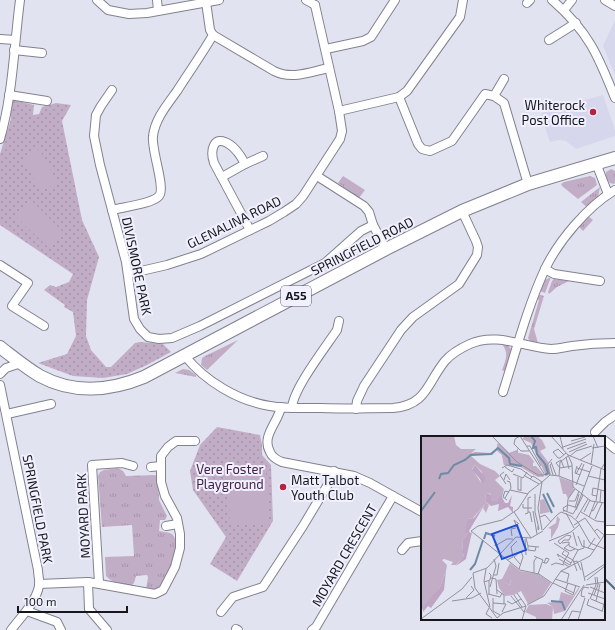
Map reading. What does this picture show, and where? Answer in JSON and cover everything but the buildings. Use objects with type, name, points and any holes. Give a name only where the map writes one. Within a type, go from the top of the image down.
[{"type":"highway","name":"SPRINGFIELD ROAD","points":[[1,351],[42,377],[77,388],[100,388],[132,382],[386,249],[462,211],[528,184],[608,162]]},
{"type":"street","points":[[0,139],[9,95],[20,0]]},
{"type":"street","points":[[97,0],[108,10],[129,14],[219,0]]},
{"type":"street","points":[[157,0],[158,10]]},
{"type":"street","points":[[306,0],[318,2]]},
{"type":"street","points":[[326,49],[363,41],[371,37],[395,0]]},
{"type":"street","points":[[339,111],[399,97],[407,91],[460,17],[463,0]]},
{"type":"street","points":[[552,0],[564,10],[586,35],[600,60],[615,98]]},
{"type":"street","points":[[564,10],[572,0]]},
{"type":"street","points":[[605,0],[615,6]]},
{"type":"street","points":[[206,2],[210,30],[213,35],[281,75],[291,76],[329,68]]},
{"type":"street","name":"GLENALINA ROAD","points":[[128,274],[167,265],[201,254],[269,221],[296,204],[317,176],[340,139],[342,131],[329,68],[318,2]]},
{"type":"street","points":[[549,40],[576,23]]},
{"type":"street","points":[[112,210],[154,200],[159,196],[161,192],[159,175],[152,144],[155,124],[213,35]]},
{"type":"street","points":[[0,39],[15,40]]},
{"type":"street","points":[[14,50],[42,54]]},
{"type":"street","points":[[494,96],[504,80]]},
{"type":"street","name":"DIVISMORE PARK","points":[[112,90],[100,106],[96,115],[94,136],[128,274],[134,319],[140,329],[148,337],[159,339],[172,338],[200,326],[325,263],[361,232],[374,225]]},
{"type":"street","points":[[399,97],[418,144],[422,149],[430,151],[452,141],[485,94],[494,96],[504,104],[528,184]]},
{"type":"street","points":[[9,95],[47,101]]},
{"type":"street","points":[[245,164],[238,151],[228,143],[215,143],[212,148],[214,163],[250,230]]},
{"type":"street","points":[[222,177],[263,156]]},
{"type":"street","points":[[503,392],[529,310],[545,269],[554,253],[582,216],[612,192],[608,162]]},
{"type":"street","points":[[317,176],[364,206],[386,249]]},
{"type":"street","points":[[356,409],[357,401],[364,386],[401,330],[413,317],[459,284],[477,255],[478,247],[476,241],[462,211]]},
{"type":"street","points":[[0,265],[28,283],[12,306],[44,326]]},
{"type":"street","points":[[545,269],[554,274],[600,281]]},
{"type":"street","points":[[292,408],[293,400],[300,387],[337,330],[339,321]]},
{"type":"street","points":[[184,356],[205,376],[234,394],[254,402],[281,408],[401,408],[420,399],[445,361],[469,344],[484,340],[496,339],[553,349],[615,343]]},
{"type":"street","points":[[0,374],[6,368],[21,363]]},
{"type":"street","name":"SPRINGFIELD PARK","points":[[0,385],[38,570],[39,584],[37,594],[27,611],[11,630]]},
{"type":"street","points":[[7,414],[51,404]]},
{"type":"street","points":[[281,408],[276,423],[267,439],[267,444],[272,455],[282,462],[334,471],[361,479],[421,511]]},
{"type":"street","points":[[596,435],[605,422],[615,415]]},
{"type":"street","points":[[39,584],[88,582],[154,594],[163,590],[175,567],[180,548],[180,534],[177,518],[165,496],[162,482],[162,453],[176,441],[195,441]]},
{"type":"street","points":[[605,441],[615,449]]},
{"type":"street","name":"MOYARD PARK","points":[[99,583],[92,465],[122,463],[133,466]]},
{"type":"street","points":[[151,467],[161,466]]},
{"type":"street","points":[[222,612],[233,597],[263,587],[303,526],[330,481],[334,471]]},
{"type":"street","name":"MOYARD CRESCENT","points":[[317,629],[393,496]]},
{"type":"street","points":[[166,526],[178,524]]},
{"type":"street","points":[[402,550],[408,543],[421,541]]},
{"type":"street","points":[[88,582],[89,608],[107,630]]},
{"type":"street","points":[[27,611],[57,622],[61,630]]},
{"type":"shaded area","points":[[615,20],[615,75],[603,46]]},
{"type":"shaded area","points":[[603,95],[615,130],[615,136],[576,149],[566,141],[558,140],[550,142],[541,115],[544,111]]},
{"type":"green space","points":[[9,99],[34,105],[33,115],[39,114],[42,107],[56,103],[71,105],[62,121],[82,220],[99,257],[87,300],[86,336],[91,350],[106,367],[111,367],[135,343],[163,344],[171,352],[127,374],[103,378],[73,376],[38,363],[67,354],[76,336],[73,312],[64,307],[65,305],[44,290],[50,285],[56,287],[69,282],[73,274],[0,225],[0,154],[11,119]]},
{"type":"green space","points":[[39,149],[58,183],[41,191],[22,159]]},
{"type":"green space","points":[[611,169],[615,171],[614,184],[610,183],[606,178],[606,172]]},
{"type":"green space","points":[[343,176],[365,190],[359,198],[338,183]]},
{"type":"green space","points":[[590,176],[595,178],[597,185],[578,199],[561,184],[564,182]]},
{"type":"green space","points":[[600,187],[598,197],[588,208],[581,202]]},
{"type":"green space","points":[[32,201],[63,232],[49,248],[17,218]]},
{"type":"green space","points":[[588,216],[593,220],[583,231],[579,227]]},
{"type":"green space","points":[[551,277],[545,293],[540,291],[545,280]]},
{"type":"green space","points":[[554,279],[569,281],[557,287],[549,294],[548,292]]},
{"type":"green space","points":[[538,294],[544,296],[534,329],[538,343],[530,341],[528,338],[539,300],[537,299]]},
{"type":"green space","points":[[238,340],[207,370],[201,365],[202,358]]},
{"type":"green space","points":[[502,344],[512,349],[506,372],[502,370],[506,360],[506,350]]},
{"type":"green space","points":[[183,369],[189,370],[196,375],[196,377],[175,373]]},
{"type":"green space","name":"Vere Foster Playground","points":[[217,427],[260,435],[262,455],[271,465],[273,521],[237,581],[210,564],[226,537],[193,490],[190,471],[200,445]]},
{"type":"green space","points":[[266,467],[268,524],[230,525],[228,468]]},
{"type":"green space","points":[[118,468],[123,471],[126,476],[155,475],[158,478],[159,500],[167,516],[165,520],[160,520],[159,531],[172,534],[175,539],[176,546],[172,563],[157,590],[146,590],[147,575],[136,576],[133,584],[129,586],[122,586],[106,576],[105,557],[134,556],[132,525],[102,527],[98,476],[100,472],[104,470]]},
{"type":"waterway","points":[[605,579],[615,589]]},
{"type":"place","name":"Whiterock Post Office","points":[[593,112]]},
{"type":"place","name":"Matt Talbot Youth Club","points":[[283,487]]}]
